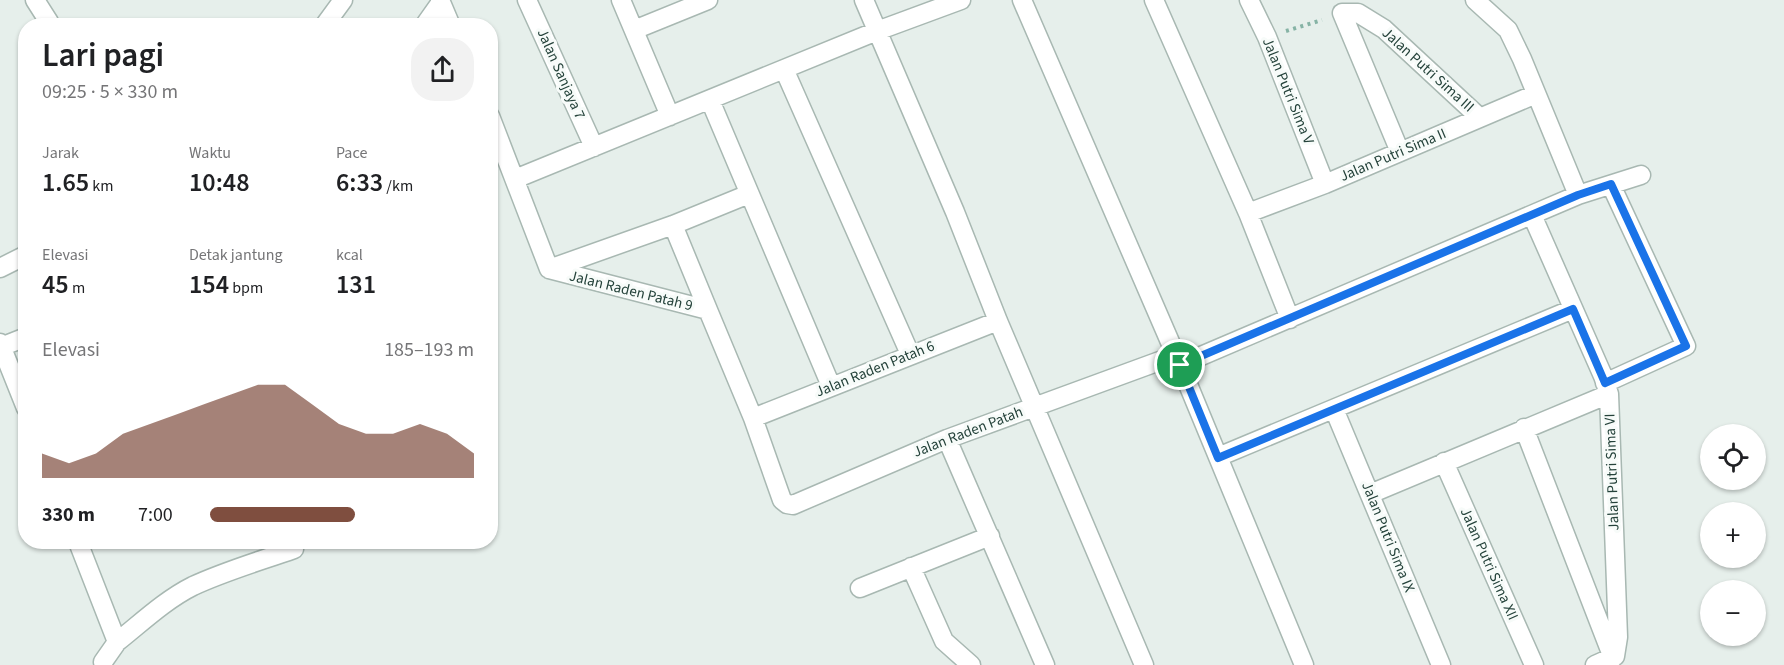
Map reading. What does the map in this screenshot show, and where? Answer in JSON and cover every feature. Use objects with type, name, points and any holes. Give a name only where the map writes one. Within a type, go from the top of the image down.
[{"type":"street","points":[[35,0],[46,18]]},
{"type":"street","points":[[330,18],[343,0]]},
{"type":"street","name":"Jalan Sanjaya 7","points":[[527,0],[594,147]]},
{"type":"street","points":[[621,0],[670,116]]},
{"type":"street","points":[[634,30],[708,0]]},
{"type":"street","points":[[864,0],[956,212],[998,321],[1144,665]]},
{"type":"street","points":[[514,179],[877,31],[961,0]]},
{"type":"street","points":[[1022,0],[1178,360],[1304,665]]},
{"type":"street","points":[[1154,0],[1248,213],[1290,319]]},
{"type":"street","name":"Jalan Putri Sima V","points":[[1249,0],[1267,37],[1325,184]]},
{"type":"street","points":[[1475,0],[1508,30],[1578,195]]},
{"type":"street","points":[[429,18],[441,1]]},
{"type":"street","points":[[441,1],[448,18]]},
{"type":"street","points":[[1354,9],[1400,152]]},
{"type":"street","name":"Jalan Putri Sima III","points":[[1354,9],[1384,28],[1479,117]]},
{"type":"street","points":[[784,69],[910,354]]},
{"type":"street","name":"Jalan Putri Sima II","points":[[1248,213],[1325,184],[1536,94]]},
{"type":"street","points":[[710,100],[831,386]]},
{"type":"street","name":"Jalan Raden Patah 9","points":[[499,159],[514,179],[549,269],[708,310],[753,418],[782,500],[787,504]]},
{"type":"street","name":"Jalan Raden Patah","points":[[787,504],[793,505],[947,439],[1035,406],[1150,365],[1178,360],[1290,319],[1578,195],[1641,175]]},
{"type":"street","points":[[1370,494],[1524,428],[1686,346],[1611,184]]},
{"type":"street","points":[[549,269],[673,225],[749,194]]},
{"type":"street","name":"Jalan Putri Sima VI","points":[[1532,215],[1607,388],[1618,638],[1613,658]]},
{"type":"street","points":[[673,225],[708,310]]},
{"type":"street","points":[[0,268],[18,259]]},
{"type":"street","points":[[1218,458],[1573,309]]},
{"type":"street","name":"Jalan Raden Patah 6","points":[[753,418],[998,321]]},
{"type":"street","points":[[18,340],[1,345],[18,388]]},
{"type":"street","name":"Jalan Putri Sima IX","points":[[1334,409],[1441,665]]},
{"type":"street","points":[[1524,428],[1613,658],[1595,665]]},
{"type":"street","points":[[947,439],[1045,665]]},
{"type":"street","name":"Jalan Putri Sima XII","points":[[1444,462],[1534,665]]},
{"type":"street","points":[[860,588],[990,536]]},
{"type":"street","points":[[81,549],[117,642]]},
{"type":"street","points":[[101,664],[117,642],[190,587],[294,549]]},
{"type":"street","points":[[911,567],[944,641],[971,665]]},
{"type":"path","points":[[1267,37],[1354,9]]},
{"type":"route","points":[[1611,184],[1686,346],[1605,383],[1573,309],[1218,458],[1180,365],[1578,195],[1611,184]]}]
